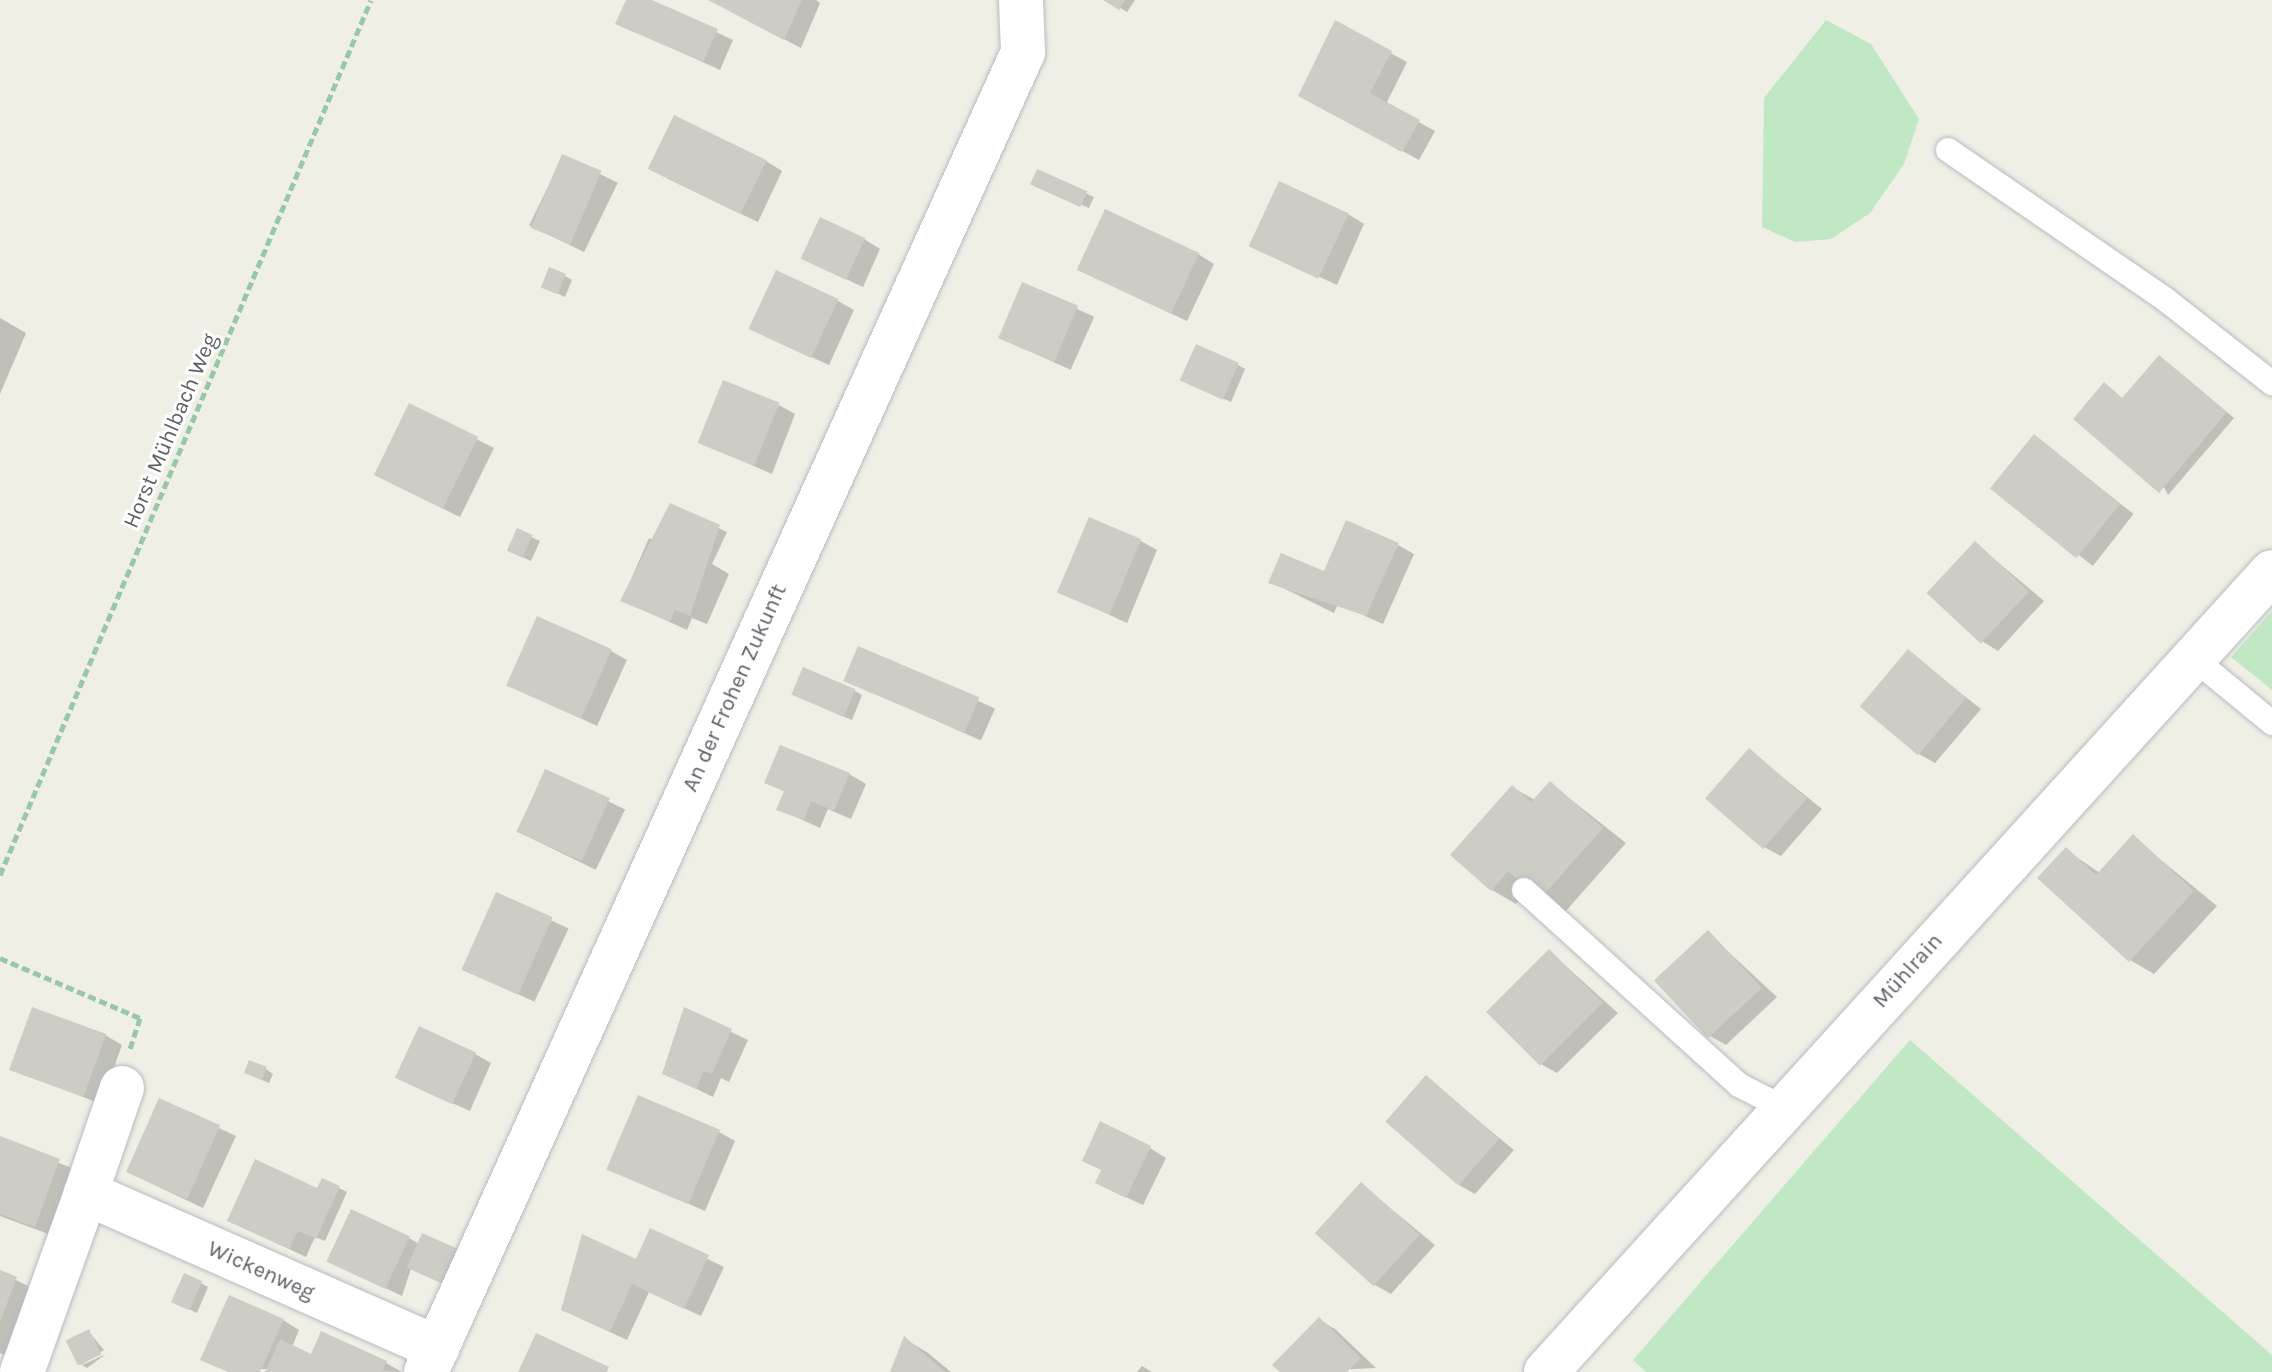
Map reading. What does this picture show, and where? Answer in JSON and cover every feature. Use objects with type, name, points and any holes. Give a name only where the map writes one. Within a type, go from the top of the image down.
[{"type":"street","name":"An der Frohen Zukunft","points":[[432,1360],[1023,52],[1021,0]]},
{"type":"street","name":"Mühlrain","points":[[1546,1372],[2272,572]]},
{"type":"street","points":[[22,1372],[122,1088]]},
{"type":"street","name":"Wickenweg","points":[[86,1193],[432,1360]]},
{"type":"lane","points":[[1948,150],[2166,300],[2272,383]]},
{"type":"lane","points":[[2192,657],[2272,723]]},
{"type":"lane","points":[[1524,890],[1739,1085],[1784,1108]]},
{"type":"path","name":"Horst Mühlbach Weg","points":[[0,875],[371,0]]},
{"type":"path","points":[[0,958],[140,1018]]},
{"type":"green space","points":[[1826,20],[1871,44],[1919,119],[1904,164],[1870,213],[1831,239],[1795,242],[1762,227],[1764,98]]},
{"type":"green space","points":[[2272,611],[2272,690],[2231,657]]},
{"type":"green space","points":[[1910,1040],[2272,1355],[2272,1372],[1646,1372],[1633,1360]]},
{"type":"building","points":[[626,0],[652,0],[718,29],[703,62],[615,24]]},
{"type":"building","points":[[708,0],[802,0],[784,40]]},
{"type":"building","points":[[1103,0],[1125,0],[1119,10]]},
{"type":"building","points":[[1335,20],[1392,51],[1370,93],[1420,120],[1402,152],[1298,96]]},
{"type":"building","points":[[674,115],[767,160],[740,214],[648,169]]},
{"type":"building","points":[[562,154],[602,171],[570,244],[531,228]]},
{"type":"building","points":[[1037,169],[1087,191],[1080,207],[1030,185]]},
{"type":"building","points":[[1279,181],[1349,214],[1318,279],[1249,246]]},
{"type":"building","points":[[1105,209],[1199,253],[1171,314],[1077,270]]},
{"type":"building","points":[[820,217],[865,238],[846,280],[801,259]]},
{"type":"building","points":[[549,267],[566,274],[557,294],[541,287]]},
{"type":"building","points":[[776,270],[839,299],[811,358],[749,329]]},
{"type":"building","points":[[1022,282],[1078,306],[1054,362],[998,338]]},
{"type":"building","points":[[1196,344],[1239,363],[1223,400],[1180,381]]},
{"type":"building","points":[[2159,355],[2227,412],[2159,493],[2073,419],[2104,382],[2122,398]]},
{"type":"building","points":[[723,380],[780,403],[754,466],[698,443]]},
{"type":"building","points":[[409,403],[478,437],[443,509],[374,475]]},
{"type":"building","points":[[2034,434],[2120,504],[2076,558],[1990,488]]},
{"type":"building","points":[[670,503],[720,525],[690,616],[675,610],[670,622],[620,601]]},
{"type":"building","points":[[1089,517],[1141,539],[1109,615],[1057,592]]},
{"type":"building","points":[[1346,520],[1399,543],[1366,616],[1268,583],[1281,553],[1324,571]]},
{"type":"building","points":[[517,528],[533,535],[522,558],[507,551]]},
{"type":"building","points":[[1975,541],[2029,591],[1981,643],[1927,593]]},
{"type":"building","points":[[537,616],[612,649],[581,719],[506,685]]},
{"type":"building","points":[[858,646],[980,698],[965,733],[843,681]]},
{"type":"building","points":[[1908,649],[1966,698],[1918,755],[1860,706]]},
{"type":"building","points":[[803,667],[855,689],[844,717],[791,695]]},
{"type":"building","points":[[780,745],[850,773],[834,811],[811,801],[804,820],[776,810],[784,791],[764,783]]},
{"type":"building","points":[[1749,748],[1807,799],[1763,849],[1705,799]]},
{"type":"building","points":[[545,769],[610,798],[582,861],[517,832]]},
{"type":"building","points":[[1550,781],[1603,828],[1540,899],[1508,871],[1491,891],[1450,855],[1512,785],[1531,802]]},
{"type":"building","points":[[2133,834],[2194,891],[2129,962],[2037,878],[2066,847],[2096,875]]},
{"type":"building","points":[[496,892],[553,917],[518,995],[461,970]]},
{"type":"building","points":[[1708,930],[1762,988],[1708,1038],[1654,980]]},
{"type":"building","points":[[1549,949],[1603,1003],[1540,1066],[1486,1012]]},
{"type":"building","points":[[32,1007],[106,1034],[83,1097],[9,1070]]},
{"type":"building","points":[[684,1007],[732,1029],[712,1074],[704,1071],[696,1089],[662,1074]]},
{"type":"building","points":[[419,1026],[476,1053],[452,1104],[395,1078]]},
{"type":"building","points":[[249,1060],[267,1067],[262,1080],[244,1073]]},
{"type":"building","points":[[1426,1075],[1499,1139],[1459,1185],[1385,1122]]},
{"type":"building","points":[[638,1095],[720,1130],[688,1204],[606,1170]]},
{"type":"building","points":[[159,1098],[220,1125],[187,1199],[126,1172]]},
{"type":"building","points":[[1100,1121],[1151,1146],[1126,1198],[1095,1183],[1101,1170],[1082,1161]]},
{"type":"building","points":[[0,1136],[60,1159],[35,1227],[0,1214]]},
{"type":"building","points":[[255,1159],[317,1188],[322,1178],[340,1186],[316,1239],[298,1231],[289,1249],[227,1221]]},
{"type":"building","points":[[1361,1182],[1420,1235],[1374,1286],[1315,1233]]},
{"type":"building","points":[[351,1209],[410,1236],[385,1289],[326,1262]]},
{"type":"building","points":[[650,1228],[709,1255],[684,1309],[632,1284],[610,1332],[561,1310],[582,1234],[636,1259]]},
{"type":"building","points":[[422,1233],[460,1250],[445,1285],[407,1268]]},
{"type":"building","points":[[0,1270],[17,1277],[0,1322]]},
{"type":"building","points":[[184,1273],[202,1281],[189,1310],[171,1302]]},
{"type":"building","points":[[229,1295],[284,1319],[260,1372],[228,1372],[200,1360]]},
{"type":"building","points":[[1319,1317],[1361,1358],[1347,1372],[1280,1372],[1272,1365]]},
{"type":"building","points":[[89,1329],[101,1354],[78,1366],[66,1340]]},
{"type":"building","points":[[321,1331],[387,1361],[382,1372],[265,1372],[280,1339],[311,1354]]},
{"type":"building","points":[[536,1333],[609,1367],[607,1372],[518,1372]]},
{"type":"building","points":[[904,1336],[945,1372],[890,1372]]}]
